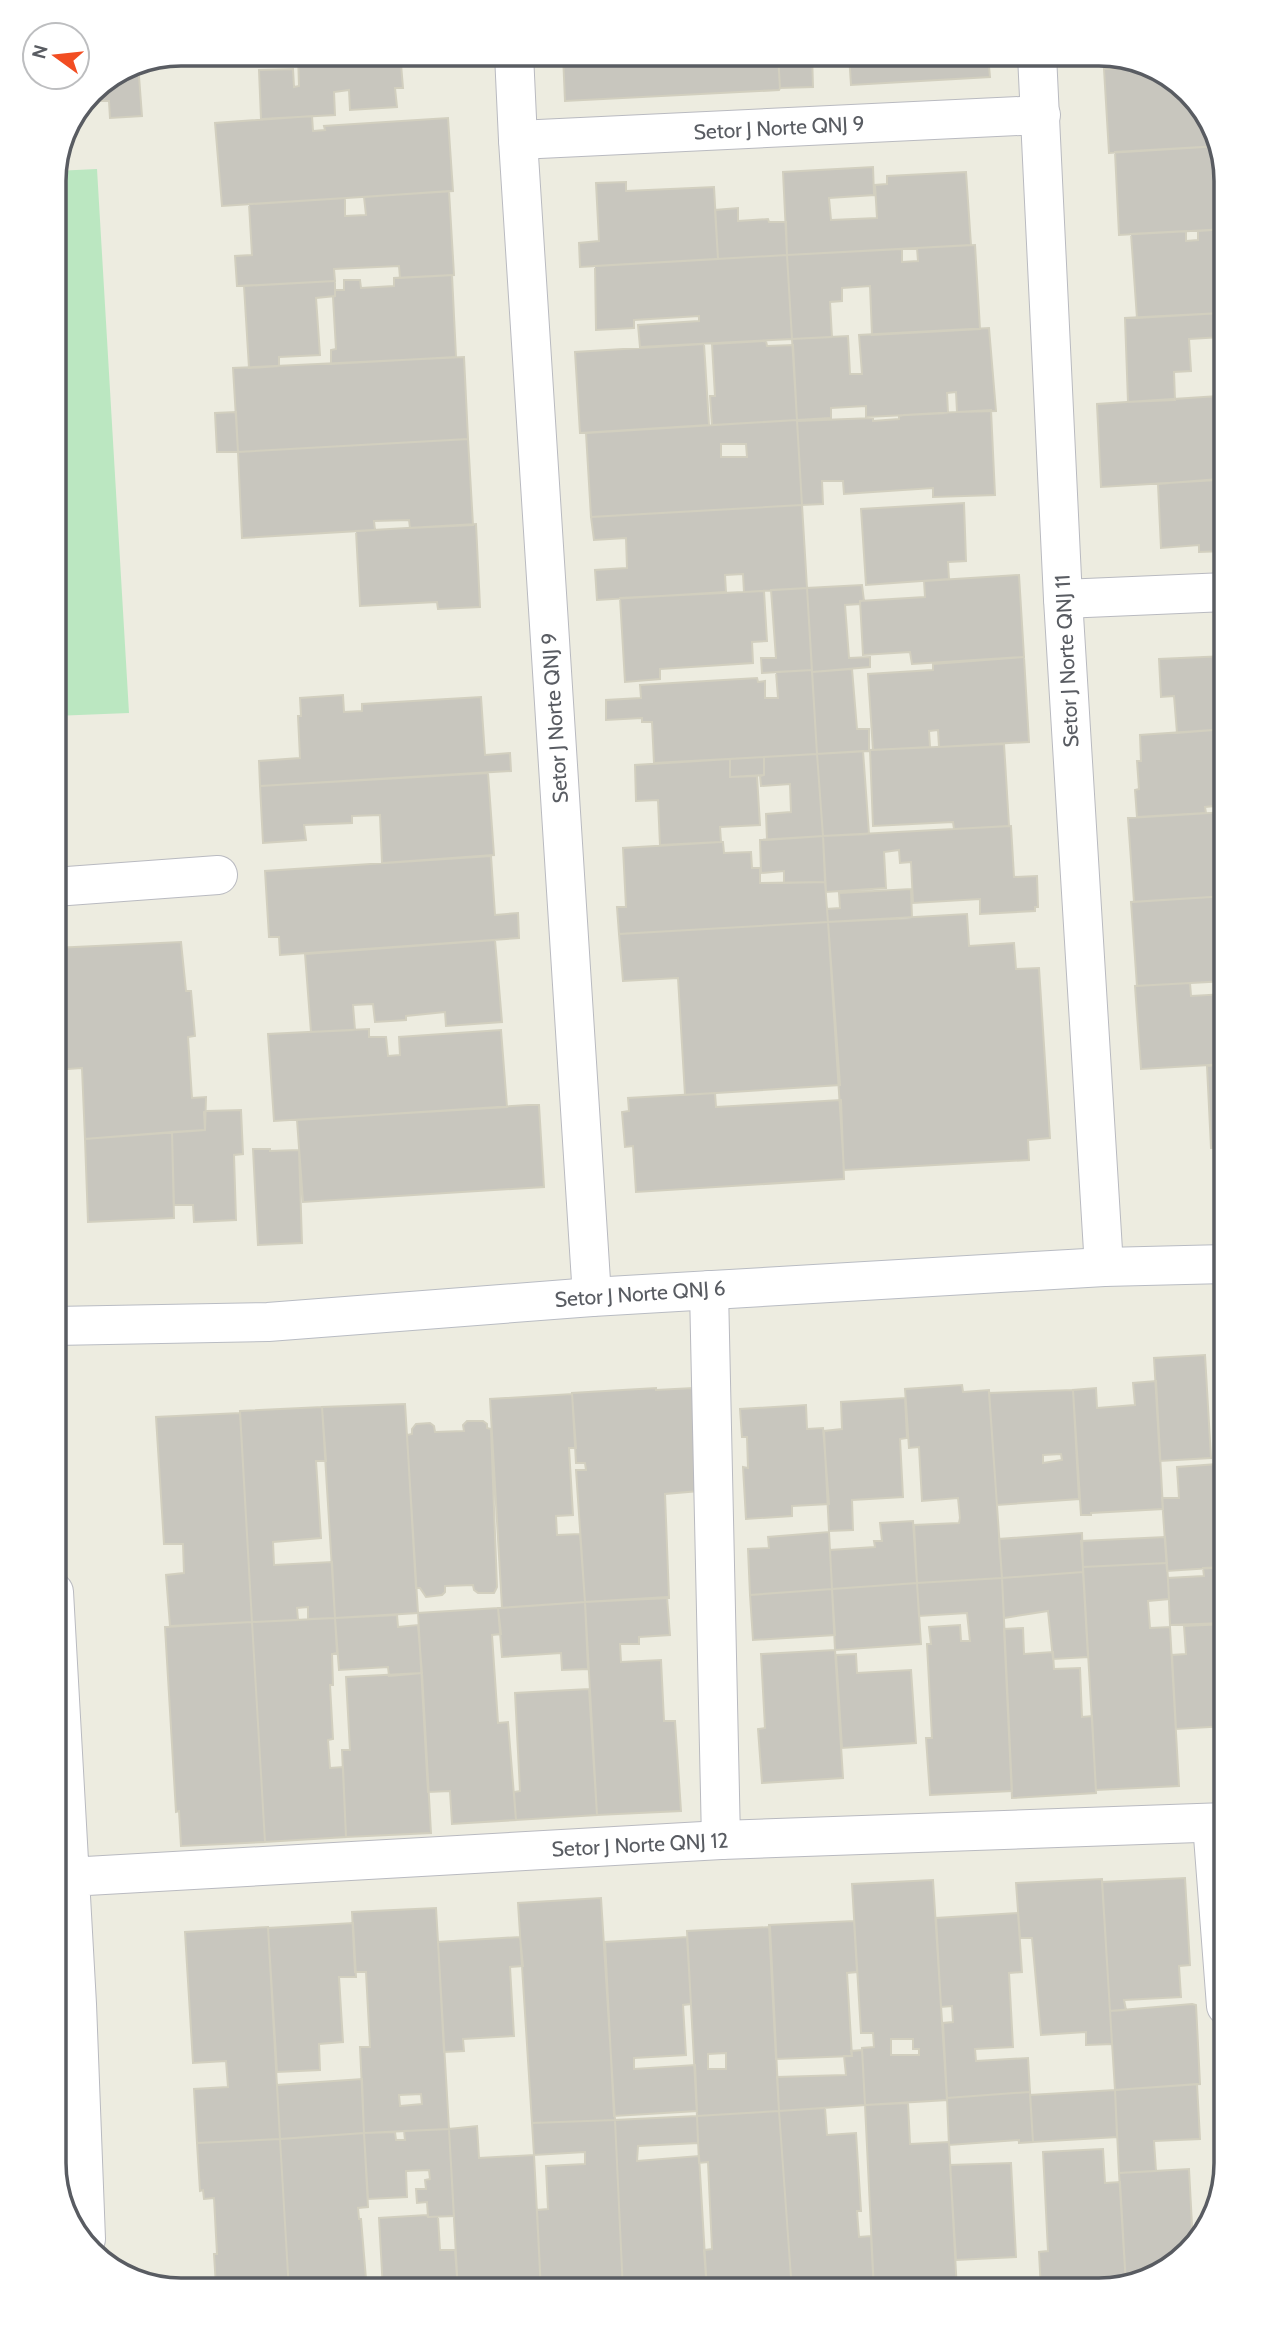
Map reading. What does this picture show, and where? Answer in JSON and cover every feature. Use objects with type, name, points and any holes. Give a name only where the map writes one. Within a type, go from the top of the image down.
[{"type":"street","name":"Setor J Norte QNJ 9","points":[[515,66],[592,1297]]},
{"type":"street","name":"Setor J Norte QNJ 11","points":[[1038,67],[1063,599],[1104,1267]]},
{"type":"street","name":"Setor J Norte QNJ 9","points":[[518,140],[1041,115]]},
{"type":"street","points":[[1063,599],[1214,593]]},
{"type":"street","points":[[67,886],[218,875]]},
{"type":"street","name":"Setor J Norte QNJ 6","points":[[66,1326],[268,1322],[592,1297],[1104,1267],[1214,1264]]},
{"type":"street","points":[[709,1290],[722,1840]]},
{"type":"street","points":[[66,1823],[69,1877],[66,2002]]},
{"type":"street","name":"Setor J Norte QNJ 12","points":[[69,1877],[722,1840],[1214,1823]]},
{"type":"street","points":[[66,2006],[85,2226]]},
{"type":"green space","points":[[97,169],[129,713],[67,715],[67,170]]},
{"type":"building","points":[[298,66],[401,66],[403,88],[395,88],[397,107],[350,110],[349,90],[334,92],[335,115],[261,119],[259,70],[293,69],[294,87],[299,86]]},
{"type":"building","points":[[564,66],[779,67],[779,90],[565,101]]},
{"type":"building","points":[[779,67],[812,67],[813,87],[780,88]]},
{"type":"building","points":[[850,67],[989,67],[990,77],[851,85]]},
{"type":"building","points":[[1116,68],[1136,73],[1163,86],[1194,117],[1208,147],[1109,153],[1104,69]]},
{"type":"building","points":[[139,74],[142,116],[110,118],[109,101],[99,101],[117,86]]},
{"type":"building","points":[[312,116],[313,131],[325,130],[324,126],[448,118],[453,191],[222,206],[215,123]]},
{"type":"building","points":[[1208,147],[1214,181],[1214,230],[1119,235],[1115,152]]},
{"type":"building","points":[[873,167],[874,195],[829,198],[831,220],[877,218],[875,185],[887,184],[887,176],[966,172],[971,245],[787,255],[783,172]]},
{"type":"building","points":[[626,182],[626,191],[714,187],[718,259],[580,267],[579,243],[599,241],[596,183]]},
{"type":"building","points":[[449,191],[454,275],[400,278],[399,266],[334,269],[335,281],[237,286],[235,256],[252,255],[249,204],[345,198],[345,216],[366,215],[364,197]]},
{"type":"building","points":[[738,208],[738,221],[768,219],[769,222],[786,222],[787,255],[718,259],[715,210]]},
{"type":"building","points":[[1214,230],[1214,313],[1137,318],[1131,234],[1186,231],[1186,241],[1198,240],[1198,231]]},
{"type":"building","points":[[975,245],[980,329],[872,335],[870,286],[842,288],[842,301],[830,302],[832,337],[792,339],[787,255],[902,249],[902,262],[918,261],[917,248]]},
{"type":"building","points":[[787,255],[792,339],[640,347],[638,325],[699,321],[699,316],[634,320],[634,328],[596,330],[595,266]]},
{"type":"building","points":[[452,275],[456,357],[331,364],[331,350],[336,349],[333,297],[335,290],[344,290],[344,280],[360,280],[361,288],[394,286],[394,278]]},
{"type":"building","points":[[335,281],[335,296],[316,298],[320,355],[279,357],[279,366],[249,368],[244,286]]},
{"type":"building","points":[[1214,314],[1214,337],[1189,339],[1191,371],[1174,372],[1175,400],[1128,402],[1125,318]]},
{"type":"building","points":[[989,328],[996,411],[957,412],[956,392],[947,393],[948,413],[866,417],[866,406],[831,408],[831,418],[797,420],[792,339],[848,336],[850,374],[862,374],[859,335]]},
{"type":"building","points":[[766,341],[767,346],[793,345],[797,420],[712,425],[710,396],[715,396],[712,344]]},
{"type":"building","points":[[704,344],[709,425],[580,433],[575,352]]},
{"type":"building","points":[[464,357],[468,439],[238,452],[233,368]]},
{"type":"building","points":[[1214,397],[1214,480],[1101,487],[1097,404]]},
{"type":"building","points":[[991,410],[995,495],[933,497],[933,488],[844,494],[843,481],[822,481],[823,504],[802,505],[797,421],[873,418],[873,421],[899,419],[899,416],[904,415]]},
{"type":"building","points":[[236,412],[238,452],[217,452],[215,413]]},
{"type":"building","points":[[797,420],[802,505],[591,517],[586,433]],"holes":[[[721,444],[746,444],[747,457],[721,457]]]},
{"type":"building","points":[[468,439],[473,525],[410,528],[409,520],[374,521],[375,530],[242,538],[238,452]]},
{"type":"building","points":[[1214,479],[1214,551],[1199,552],[1199,545],[1161,548],[1158,484]]},
{"type":"building","points":[[964,503],[966,561],[948,562],[949,579],[866,585],[861,509]]},
{"type":"building","points":[[802,505],[807,588],[744,592],[743,574],[725,575],[726,592],[597,600],[595,570],[627,568],[626,538],[594,540],[591,517]]},
{"type":"building","points":[[476,524],[480,607],[438,609],[437,602],[360,606],[356,531]]},
{"type":"building","points":[[1019,575],[1024,657],[912,664],[910,652],[863,655],[860,601],[925,597],[924,581]]},
{"type":"building","points":[[862,585],[864,601],[860,601],[860,604],[845,605],[849,658],[870,657],[870,667],[812,672],[807,588]]},
{"type":"building","points":[[807,588],[812,670],[762,673],[761,658],[776,658],[771,590]]},
{"type":"building","points":[[764,591],[767,641],[752,642],[753,663],[660,669],[660,679],[625,682],[620,598]]},
{"type":"building","points":[[1024,657],[1029,742],[939,747],[938,730],[929,731],[930,747],[873,750],[868,674],[933,670],[933,664]]},
{"type":"building","points":[[1214,657],[1214,730],[1177,733],[1174,696],[1161,697],[1159,659]]},
{"type":"building","points":[[852,669],[857,729],[869,729],[869,751],[817,754],[812,672]]},
{"type":"building","points":[[812,670],[817,754],[654,763],[652,722],[642,722],[642,718],[606,720],[606,700],[641,698],[640,685],[757,678],[758,682],[765,681],[765,698],[778,698],[776,672]]},
{"type":"building","points":[[343,695],[344,712],[362,711],[362,704],[481,697],[485,755],[510,753],[511,771],[260,786],[259,761],[300,758],[300,698]]},
{"type":"building","points":[[1214,730],[1214,806],[1205,807],[1206,813],[1137,817],[1135,790],[1139,789],[1137,761],[1141,761],[1140,735]]},
{"type":"building","points":[[1004,744],[1009,826],[954,829],[953,822],[873,826],[870,750]]},
{"type":"building","points":[[863,751],[869,834],[823,836],[817,754]]},
{"type":"building","points":[[817,754],[823,836],[767,840],[766,814],[791,812],[790,784],[761,786],[764,757]]},
{"type":"building","points":[[764,757],[764,775],[730,777],[730,759]]},
{"type":"building","points":[[730,759],[730,777],[757,776],[760,825],[720,827],[721,842],[660,845],[658,800],[636,801],[635,765]]},
{"type":"building","points":[[488,773],[494,855],[382,863],[380,815],[352,816],[352,823],[304,825],[306,840],[263,843],[260,786]]},
{"type":"building","points":[[1214,813],[1214,897],[1134,902],[1128,818]]},
{"type":"building","points":[[1011,826],[1014,877],[1037,876],[1038,907],[1035,907],[1035,911],[980,914],[980,899],[913,903],[911,862],[900,863],[899,850],[884,852],[886,888],[826,892],[823,836]]},
{"type":"building","points":[[823,836],[825,882],[784,883],[784,871],[761,873],[760,840]]},
{"type":"building","points":[[723,842],[724,853],[751,852],[752,868],[760,868],[760,883],[825,882],[828,922],[619,934],[617,907],[626,907],[623,848]]},
{"type":"building","points":[[491,856],[495,915],[518,913],[519,938],[280,955],[279,937],[269,937],[265,871]]},
{"type":"building","points":[[911,889],[912,918],[828,922],[827,909],[840,908],[839,893]]},
{"type":"building","points":[[1214,897],[1214,982],[1137,986],[1131,902]]},
{"type":"building","points":[[967,914],[969,946],[1014,943],[1016,969],[1039,968],[1050,1138],[1028,1140],[1029,1160],[844,1170],[828,922]]},
{"type":"building","points":[[828,922],[840,1085],[685,1095],[678,978],[623,981],[619,934]]},
{"type":"building","points":[[495,940],[502,1022],[446,1026],[445,1012],[406,1016],[406,1020],[375,1022],[373,1004],[353,1005],[355,1030],[311,1032],[305,954]]},
{"type":"building","points":[[181,942],[186,991],[191,991],[195,1036],[188,1037],[192,1098],[206,1097],[205,1130],[85,1139],[82,1068],[67,1069],[67,947]]},
{"type":"building","points":[[1190,983],[1191,996],[1214,995],[1214,1065],[1141,1069],[1135,986]]},
{"type":"building","points":[[369,1029],[369,1037],[386,1037],[388,1056],[400,1055],[399,1037],[501,1030],[507,1107],[274,1121],[268,1034]]},
{"type":"building","points":[[1214,1065],[1214,1148],[1211,1148],[1207,1066]]},
{"type":"building","points":[[715,1093],[716,1107],[841,1100],[844,1179],[636,1192],[633,1146],[625,1147],[622,1112],[629,1111],[628,1098]]},
{"type":"building","points":[[539,1105],[544,1187],[303,1202],[297,1120]]},
{"type":"building","points":[[241,1110],[243,1154],[234,1155],[236,1220],[194,1222],[193,1205],[174,1205],[172,1132],[205,1130],[204,1112],[207,1111]]},
{"type":"building","points":[[172,1132],[174,1218],[88,1222],[85,1139]]},
{"type":"building","points":[[253,1149],[299,1150],[302,1243],[258,1245]]},
{"type":"building","points":[[1205,1355],[1211,1458],[1160,1461],[1154,1358]]},
{"type":"building","points":[[1156,1381],[1163,1509],[1081,1515],[1073,1390],[1096,1388],[1097,1408],[1135,1405],[1133,1383]]},
{"type":"building","points":[[962,1385],[963,1392],[989,1390],[1002,1578],[917,1583],[914,1525],[959,1523],[960,1518],[958,1498],[922,1501],[919,1447],[909,1448],[905,1389]]},
{"type":"building","points":[[693,1388],[699,1491],[665,1494],[669,1598],[585,1602],[576,1470],[586,1470],[585,1463],[576,1463],[572,1393]]},
{"type":"building","points":[[1073,1390],[1079,1499],[997,1505],[989,1393]],"holes":[[[1061,1454],[1062,1460],[1043,1463],[1043,1455]]]},
{"type":"building","points":[[572,1394],[576,1448],[569,1448],[573,1515],[556,1516],[557,1535],[580,1534],[585,1602],[502,1608],[490,1399]]},
{"type":"building","points":[[905,1398],[907,1438],[900,1439],[903,1497],[852,1500],[853,1530],[829,1531],[824,1431],[842,1429],[841,1402]]},
{"type":"building","points":[[405,1404],[418,1613],[335,1618],[322,1407]]},
{"type":"building","points":[[806,1405],[807,1429],[823,1428],[829,1504],[792,1506],[792,1516],[746,1519],[743,1467],[748,1468],[747,1437],[742,1437],[740,1409]]},
{"type":"building","points":[[322,1407],[326,1461],[316,1461],[321,1538],[273,1542],[274,1565],[332,1562],[335,1618],[308,1619],[308,1607],[297,1608],[298,1620],[252,1622],[240,1411]]},
{"type":"building","points":[[240,1413],[252,1622],[170,1626],[166,1575],[184,1573],[183,1544],[164,1544],[156,1417]]},
{"type":"building","points":[[467,1421],[483,1421],[487,1428],[491,1429],[497,1587],[494,1593],[478,1593],[473,1585],[445,1586],[442,1595],[426,1597],[420,1588],[416,1588],[407,1435],[412,1434],[416,1424],[430,1423],[435,1432],[464,1431],[463,1425]]},
{"type":"building","points":[[1214,1464],[1214,1568],[1167,1571],[1162,1498],[1179,1498],[1177,1467]]},
{"type":"building","points":[[913,1521],[917,1583],[832,1589],[830,1550],[875,1547],[874,1541],[882,1541],[880,1523]]},
{"type":"building","points":[[829,1532],[832,1589],[750,1595],[748,1549],[769,1548],[768,1537]]},
{"type":"building","points":[[1082,1533],[1083,1572],[1002,1578],[999,1539]]},
{"type":"building","points":[[1165,1537],[1167,1563],[1083,1567],[1081,1541]]},
{"type":"building","points":[[1167,1563],[1169,1599],[1148,1601],[1150,1628],[1170,1627],[1179,1786],[1096,1790],[1083,1567]]},
{"type":"building","points":[[1203,1568],[1214,1568],[1214,1623],[1170,1625],[1168,1578],[1204,1576]]},
{"type":"building","points":[[1083,1572],[1088,1657],[1053,1659],[1048,1611],[1004,1618],[1002,1578]]},
{"type":"building","points":[[1002,1578],[1012,1791],[930,1795],[926,1738],[932,1738],[927,1644],[931,1644],[929,1627],[960,1625],[961,1641],[970,1641],[967,1613],[919,1616],[917,1583]]},
{"type":"building","points":[[917,1583],[921,1644],[835,1650],[832,1589]]},
{"type":"building","points":[[832,1589],[835,1635],[753,1640],[750,1595]]},
{"type":"building","points":[[667,1597],[670,1635],[639,1637],[639,1644],[620,1644],[621,1662],[661,1660],[664,1721],[675,1721],[681,1811],[597,1815],[585,1602]]},
{"type":"building","points":[[585,1602],[588,1669],[562,1670],[561,1653],[502,1657],[498,1608]]},
{"type":"building","points":[[498,1608],[501,1634],[492,1635],[498,1723],[508,1722],[516,1820],[452,1824],[450,1791],[428,1792],[418,1613]]},
{"type":"building","points":[[397,1615],[398,1627],[418,1625],[422,1673],[389,1676],[388,1667],[339,1670],[335,1618]]},
{"type":"building","points":[[335,1618],[337,1653],[332,1654],[333,1685],[330,1685],[333,1739],[328,1740],[330,1768],[343,1767],[346,1837],[265,1842],[252,1622]]},
{"type":"building","points":[[252,1622],[265,1842],[181,1846],[179,1811],[176,1812],[165,1627]]},
{"type":"building","points":[[1214,1625],[1214,1727],[1176,1729],[1172,1655],[1186,1654],[1184,1626]]},
{"type":"building","points":[[1023,1628],[1024,1654],[1053,1652],[1054,1669],[1080,1668],[1082,1717],[1092,1716],[1096,1793],[1012,1798],[1004,1629]]},
{"type":"building","points":[[835,1650],[843,1778],[762,1783],[758,1729],[765,1728],[761,1654]]},
{"type":"building","points":[[856,1654],[857,1673],[911,1670],[916,1743],[842,1748],[836,1655]]},
{"type":"building","points":[[422,1673],[431,1833],[346,1837],[342,1750],[350,1750],[346,1677]]},
{"type":"building","points":[[589,1689],[597,1815],[516,1820],[514,1792],[520,1791],[515,1693]]},
{"type":"building","points":[[1185,1878],[1190,1965],[1179,1966],[1181,1997],[1124,2000],[1126,2010],[1110,2011],[1102,1882]]},
{"type":"building","points":[[1102,1879],[1112,2044],[1086,2045],[1086,2032],[1041,2035],[1032,1938],[1020,1938],[1016,1883]]},
{"type":"building","points":[[933,1880],[947,2100],[865,2105],[862,2048],[874,2047],[873,2033],[861,2033],[852,1884]],"holes":[[[891,2039],[913,2039],[913,2049],[919,2049],[919,2055],[891,2055]]]},
{"type":"building","points":[[601,1898],[615,2120],[532,2123],[518,1903]]},
{"type":"building","points":[[436,1908],[449,2129],[364,2133],[360,2047],[370,2047],[366,1972],[355,1972],[352,1912]],"holes":[[[421,2094],[422,2104],[400,2106],[399,2095]]]},
{"type":"building","points":[[1018,1913],[1022,1972],[1009,1973],[1013,2047],[975,2049],[976,2061],[1028,2058],[1030,2092],[947,2098],[943,2023],[953,2022],[952,2006],[941,2007],[936,1918]]},
{"type":"building","points":[[854,1921],[857,1972],[847,1973],[852,2056],[776,2059],[769,1925]]},
{"type":"building","points":[[353,1923],[356,1977],[339,1977],[343,2042],[319,2044],[320,2070],[277,2072],[268,1928]]},
{"type":"building","points":[[268,1927],[280,2139],[197,2143],[194,2089],[228,2087],[226,2061],[193,2063],[185,1932]]},
{"type":"building","points":[[770,1927],[779,2111],[697,2116],[687,1931]],"holes":[[[726,2053],[726,2069],[708,2069],[708,2054]]]},
{"type":"building","points":[[520,1937],[523,1966],[510,1967],[514,2036],[463,2039],[464,2051],[444,2052],[438,1942]]},
{"type":"building","points":[[687,1937],[691,2004],[683,2005],[686,2055],[634,2058],[634,2069],[695,2065],[697,2111],[614,2116],[605,1942]]},
{"type":"building","points":[[1196,2005],[1200,2084],[1115,2090],[1110,2011]]},
{"type":"building","points":[[862,2050],[865,2105],[779,2111],[777,2077],[846,2075],[844,2056],[852,2056],[851,2051]]},
{"type":"building","points":[[362,2079],[364,2133],[280,2139],[277,2085]]},
{"type":"building","points":[[1197,2084],[1200,2139],[1154,2141],[1156,2171],[1119,2173],[1115,2090]]},
{"type":"building","points":[[1115,2090],[1117,2137],[1033,2142],[1030,2095]]},
{"type":"building","points":[[1030,2092],[1033,2142],[1019,2143],[1019,2140],[949,2145],[947,2098]]},
{"type":"building","points":[[908,2103],[910,2144],[949,2142],[956,2278],[873,2278],[865,2105]]},
{"type":"building","points":[[825,2108],[827,2135],[856,2133],[861,2211],[857,2211],[859,2237],[871,2236],[873,2278],[791,2278],[779,2111]]},
{"type":"building","points":[[779,2111],[791,2278],[706,2278],[704,2250],[712,2249],[708,2162],[699,2163],[697,2116]]},
{"type":"building","points":[[697,2116],[698,2143],[638,2146],[637,2161],[699,2156],[706,2278],[622,2278],[615,2120]]},
{"type":"building","points":[[615,2120],[622,2278],[540,2278],[537,2210],[548,2209],[546,2166],[585,2164],[585,2152],[534,2155],[532,2123]]},
{"type":"building","points":[[477,2126],[479,2158],[534,2155],[540,2278],[457,2278],[449,2129]]},
{"type":"building","points":[[449,2129],[454,2216],[428,2217],[427,2202],[417,2203],[416,2189],[426,2189],[425,2180],[430,2179],[429,2170],[406,2171],[407,2197],[368,2199],[364,2133],[395,2132],[396,2140],[405,2140],[404,2131]]},
{"type":"building","points":[[364,2133],[368,2207],[358,2208],[366,2278],[288,2278],[280,2139]]},
{"type":"building","points":[[280,2139],[288,2278],[216,2278],[214,2198],[204,2199],[203,2190],[200,2191],[197,2143]]},
{"type":"building","points":[[1103,2149],[1105,2183],[1120,2182],[1125,2275],[1099,2278],[1040,2278],[1039,2252],[1048,2251],[1043,2152]]},
{"type":"building","points":[[1011,2163],[1016,2257],[956,2260],[950,2165]]},
{"type":"building","points":[[1189,2169],[1192,2230],[1169,2255],[1143,2270],[1125,2275],[1119,2173]]},
{"type":"building","points":[[427,2215],[438,2217],[440,2250],[455,2250],[457,2278],[382,2278],[379,2218]]}]
